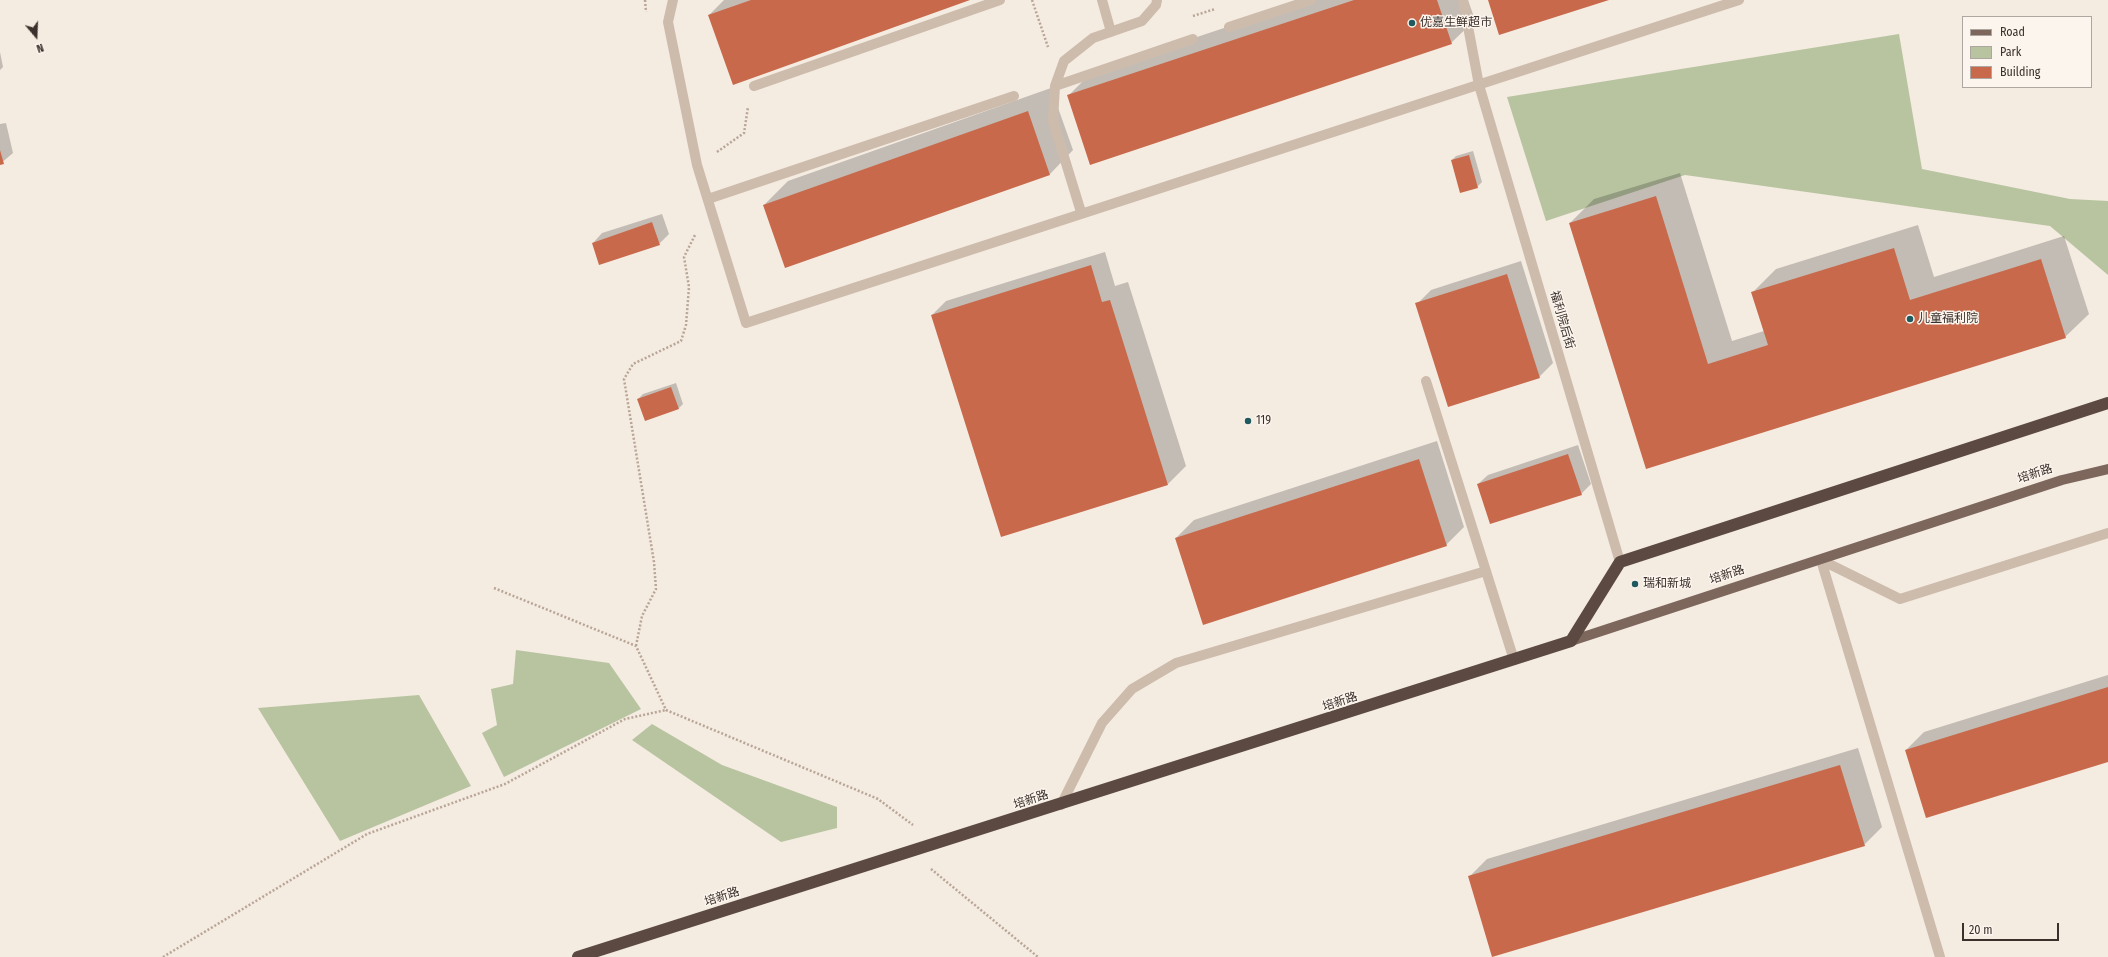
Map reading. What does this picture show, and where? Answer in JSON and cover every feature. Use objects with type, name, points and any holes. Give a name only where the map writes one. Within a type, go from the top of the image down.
[{"type":"highway","points":[[1571,642],[1620,562],[2108,403]]},
{"type":"highway","name":"培新路","points":[[578,957],[1571,642]]},
{"type":"main road","name":"培新路","points":[[1571,642],[2062,480],[2108,469]]},
{"type":"street","points":[[674,0],[668,22],[698,165],[746,323],[1081,212],[1739,0]]},
{"type":"street","points":[[754,86],[1000,0]]},
{"type":"street","points":[[1102,0],[1111,32]]},
{"type":"street","points":[[1081,212],[1053,122],[1057,82],[1064,61],[1093,38],[1142,21],[1156,5],[1157,0]]},
{"type":"street","points":[[1228,27],[1311,0]]},
{"type":"street","name":"福利院后街","points":[[1463,0],[1479,85],[1620,562]]},
{"type":"street","points":[[1057,82],[1193,40]]},
{"type":"street","points":[[708,199],[1014,96]]},
{"type":"street","points":[[1426,381],[1514,660]]},
{"type":"street","points":[[1821,560],[1900,599],[2108,533]]},
{"type":"street","points":[[1821,560],[1940,957]]},
{"type":"street","points":[[1061,805],[1102,723],[1132,689],[1176,663],[1486,571]]},
{"type":"path","points":[[645,0],[646,14]]},
{"type":"path","points":[[1032,0],[1057,82]]},
{"type":"path","points":[[1192,16],[1221,7],[1233,7],[1246,22]]},
{"type":"path","points":[[698,165],[744,133],[750,93],[754,86]]},
{"type":"path","points":[[666,710],[636,646],[642,616],[656,589],[654,562],[624,380],[633,364],[680,341],[686,325],[689,288],[684,257],[696,232]]},
{"type":"path","points":[[494,588],[636,646]]},
{"type":"path","points":[[163,957],[367,834],[505,784],[625,719],[666,710],[878,799],[938,844]]},
{"type":"path","points":[[911,852],[1038,957]]},
{"type":"green space","points":[[1899,34],[1922,169],[2070,199],[2108,201],[2108,275],[2050,226],[1685,175],[1546,221],[1507,97]]},
{"type":"green space","points":[[516,650],[609,663],[641,709],[504,777],[482,733],[497,725],[491,689],[513,684]]},
{"type":"green space","points":[[419,695],[471,786],[340,841],[258,708]]},
{"type":"green space","points":[[652,724],[722,765],[837,807],[837,828],[781,842],[632,740]]},
{"type":"building","points":[[751,0],[970,0],[733,85],[708,15]]},
{"type":"building","points":[[1354,0],[1437,0],[1452,44],[1090,165],[1067,95]]},
{"type":"building","points":[[1488,0],[1609,0],[1499,35]]},
{"type":"building","points":[[1028,111],[1050,175],[785,268],[763,205]]},
{"type":"building","points":[[0,150],[4,164],[0,165]]},
{"type":"building","points":[[1469,155],[1478,188],[1460,193],[1451,160]]},
{"type":"building","name":"儿童福利院","points":[[1656,196],[1708,364],[1768,345],[1751,292],[1894,248],[1910,300],[2041,259],[2066,338],[1646,469],[1569,223]]},
{"type":"building","points":[[652,222],[660,245],[599,265],[592,243]]},
{"type":"building","points":[[1091,265],[1102,302],[1110,300],[1168,485],[1001,537],[931,315]]},
{"type":"building","points":[[1507,274],[1540,378],[1448,407],[1415,303]]},
{"type":"building","points":[[671,387],[679,409],[645,421],[637,399]]},
{"type":"building","points":[[1568,454],[1582,495],[1490,524],[1477,484]]},
{"type":"building","points":[[1419,459],[1447,546],[1203,625],[1175,538]]},
{"type":"building","points":[[2108,687],[2108,762],[1926,818],[1905,750]]},
{"type":"building","points":[[1840,765],[1865,846],[1492,957],[1468,876]]},
{"type":"place","name":"优嘉生鲜超市","points":[[1412,23]]},
{"type":"place","name":"儿童福利院","points":[[1910,319]]},
{"type":"place","name":"119","points":[[1248,421]]},
{"type":"place","name":"瑞和新城","points":[[1635,584]]}]
